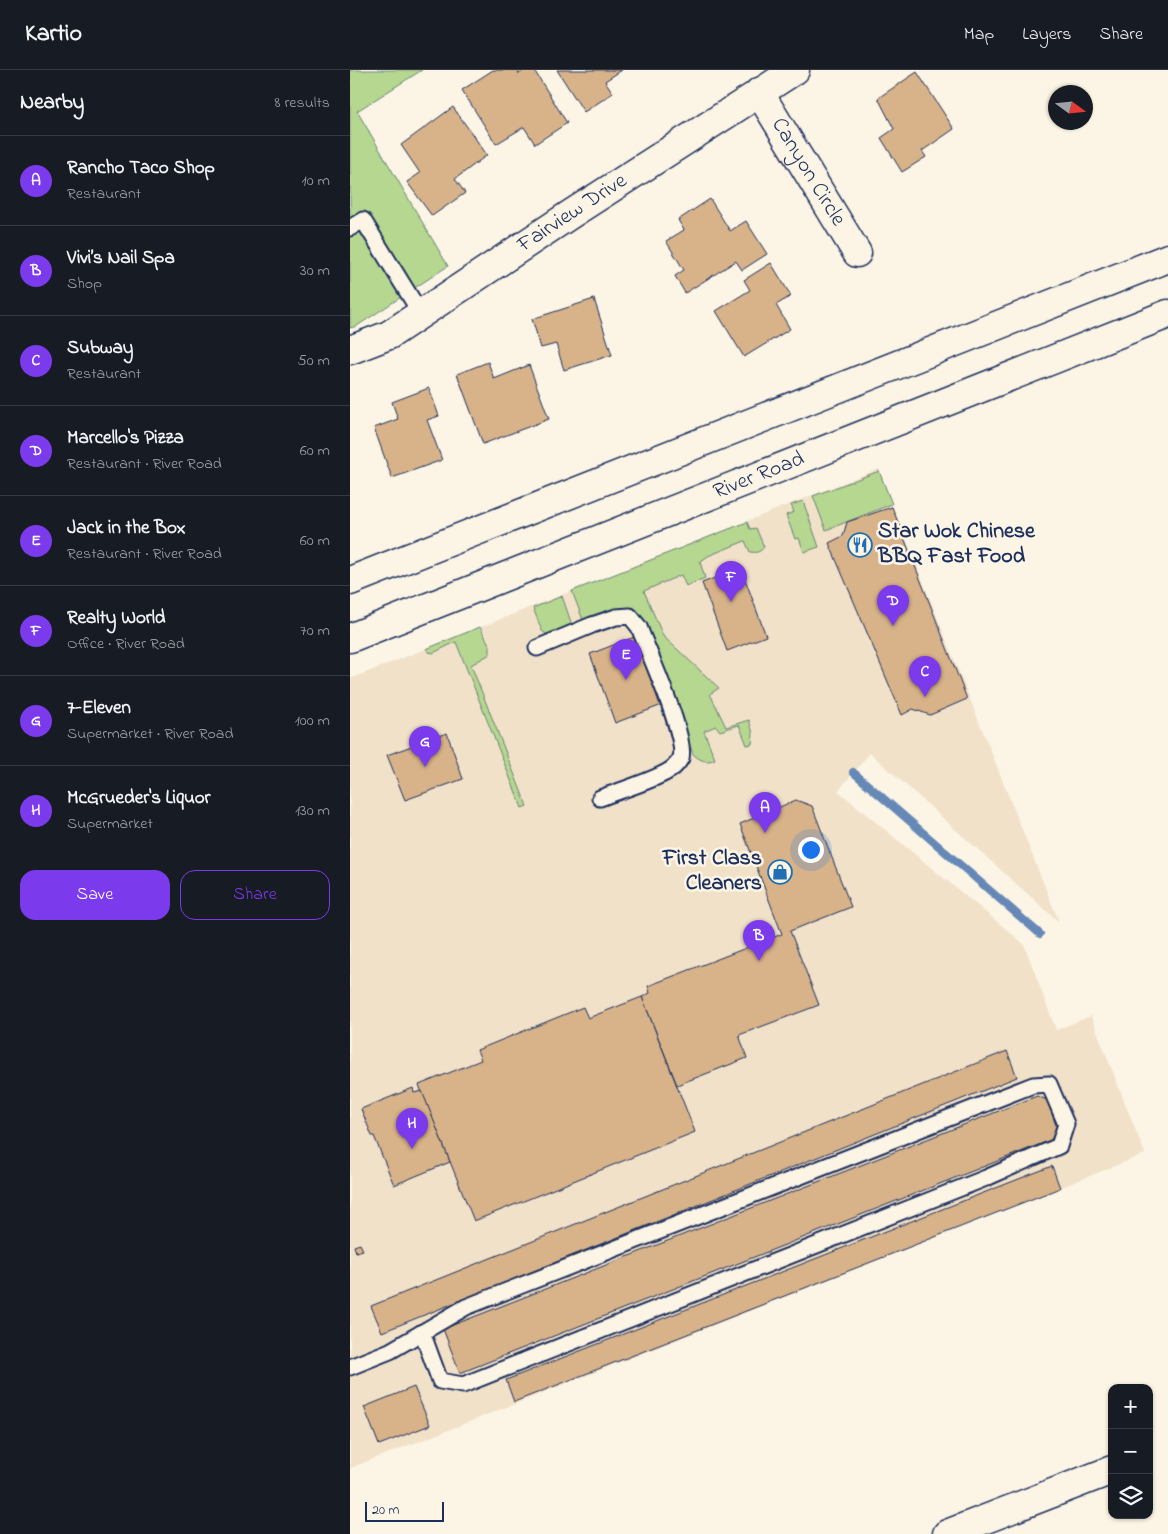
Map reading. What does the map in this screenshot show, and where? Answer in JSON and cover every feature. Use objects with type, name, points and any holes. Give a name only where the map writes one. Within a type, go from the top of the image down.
[{"type":"main road","name":"Fairview Drive","points":[[350,350],[388,335],[794,70]]},
{"type":"main road","name":"Canyon Circle","points":[[759,92],[857,253]]},
{"type":"main road","points":[[350,582],[1168,258]]},
{"type":"main road","name":"River Road","points":[[350,638],[1167,316]]},
{"type":"main road","points":[[946,1534],[1108,1472]]},
{"type":"lane","points":[[350,228],[363,220],[421,314]]},
{"type":"lane","points":[[537,648],[616,617],[630,616],[639,627],[677,724],[681,744],[681,758],[674,768],[663,774],[600,798]]},
{"type":"lane","points":[[350,1367],[390,1351],[422,1332],[466,1307],[1033,1085],[1049,1084],[1066,1124],[1059,1146],[986,1178],[463,1385],[440,1381],[422,1332]]},
{"type":"shaded area","points":[[878,469],[1059,922],[870,753],[838,791],[1024,944],[1056,1030],[1091,1016],[1145,1154],[350,1468],[350,679]]},
{"type":"green space","points":[[350,70],[422,70],[357,111],[448,266],[357,326],[350,328]]},
{"type":"green space","points":[[879,471],[892,504],[826,530],[813,496]]},
{"type":"green space","points":[[803,501],[819,547],[804,552],[799,538],[795,539],[786,515],[794,512],[791,505]]},
{"type":"green space","points":[[747,522],[750,529],[756,528],[764,547],[760,551],[750,552],[745,541],[708,556],[700,562],[705,578],[686,586],[681,575],[644,591],[663,636],[719,688],[710,694],[726,727],[749,720],[753,733],[752,744],[747,745],[739,725],[720,731],[716,726],[704,731],[715,759],[704,761],[693,754],[673,697],[632,613],[613,609],[583,620],[572,591]]},
{"type":"green space","points":[[562,596],[572,625],[546,634],[542,631],[533,608]]},
{"type":"green space","points":[[480,627],[490,646],[490,654],[471,665],[527,806],[522,808],[456,642],[433,653],[426,649]]},
{"type":"building","points":[[493,70],[517,70],[519,74],[524,70],[534,70],[567,123],[535,144],[524,127],[496,144],[462,90]]},
{"type":"building","points":[[557,70],[622,70],[605,81],[613,93],[584,112]]},
{"type":"building","points":[[917,72],[954,129],[922,151],[926,157],[902,172],[881,138],[894,129],[878,98]]},
{"type":"building","points":[[453,107],[487,155],[455,179],[465,193],[432,216],[407,182],[420,173],[401,145]]},
{"type":"building","points":[[710,199],[730,231],[746,221],[767,254],[742,270],[736,261],[685,293],[675,276],[684,270],[666,241],[684,230],[678,220]]},
{"type":"building","points":[[771,263],[791,296],[776,305],[790,329],[744,357],[716,311],[750,290],[744,280]]},
{"type":"building","points":[[594,299],[612,355],[564,370],[556,344],[541,348],[532,319]]},
{"type":"building","points":[[488,362],[494,379],[529,365],[549,419],[483,444],[457,374]]},
{"type":"building","points":[[429,388],[439,416],[427,420],[442,460],[392,478],[374,428],[398,419],[392,402]]},
{"type":"building","points":[[892,507],[967,699],[930,715],[913,709],[902,715],[829,543],[843,536],[847,522]]},
{"type":"building","points":[[741,568],[766,636],[727,651],[702,583]]},
{"type":"building","points":[[637,636],[662,705],[615,723],[590,654]]},
{"type":"building","points":[[447,733],[463,779],[405,800],[387,755]]},
{"type":"building","points":[[796,800],[812,806],[851,907],[790,931],[819,1005],[739,1035],[747,1058],[677,1085],[642,997],[650,993],[648,986],[782,934],[740,824]]},
{"type":"building","points":[[642,997],[695,1132],[474,1221],[419,1085],[481,1060],[477,1050],[583,1007],[588,1018]]},
{"type":"building","points":[[1007,1051],[1017,1077],[382,1332],[371,1306]]},
{"type":"building","points":[[413,1088],[414,1093],[422,1091],[450,1162],[394,1185],[361,1109]]},
{"type":"building","points":[[1037,1096],[1047,1100],[1057,1128],[1051,1140],[460,1373],[443,1329]]},
{"type":"building","points":[[1052,1166],[1060,1188],[514,1402],[506,1380]]},
{"type":"building","points":[[360,1244],[363,1250],[356,1252],[354,1246]]},
{"type":"building","points":[[414,1387],[430,1425],[379,1445],[364,1407]]},
{"type":"waterway","points":[[853,772],[1040,934]]},
{"type":"place","name":"Star Wok Chinese BBQ Fast Food","points":[[860,545]]},
{"type":"place","name":"Realty World","points":[[731,602]]},
{"type":"place","name":"Marcello's Pizza","points":[[893,626]]},
{"type":"place","name":"Jack in the Box","points":[[626,680]]},
{"type":"place","name":"Subway","points":[[925,697]]},
{"type":"place","name":"7-Eleven","points":[[425,767]]},
{"type":"place","name":"Rancho Taco Shop","points":[[765,833]]},
{"type":"place","name":"First Class Cleaners","points":[[780,872]]},
{"type":"place","name":"Vivi’s Nail Spa","points":[[759,961]]},
{"type":"place","name":"McGrueder's Liquor","points":[[412,1149]]}]
